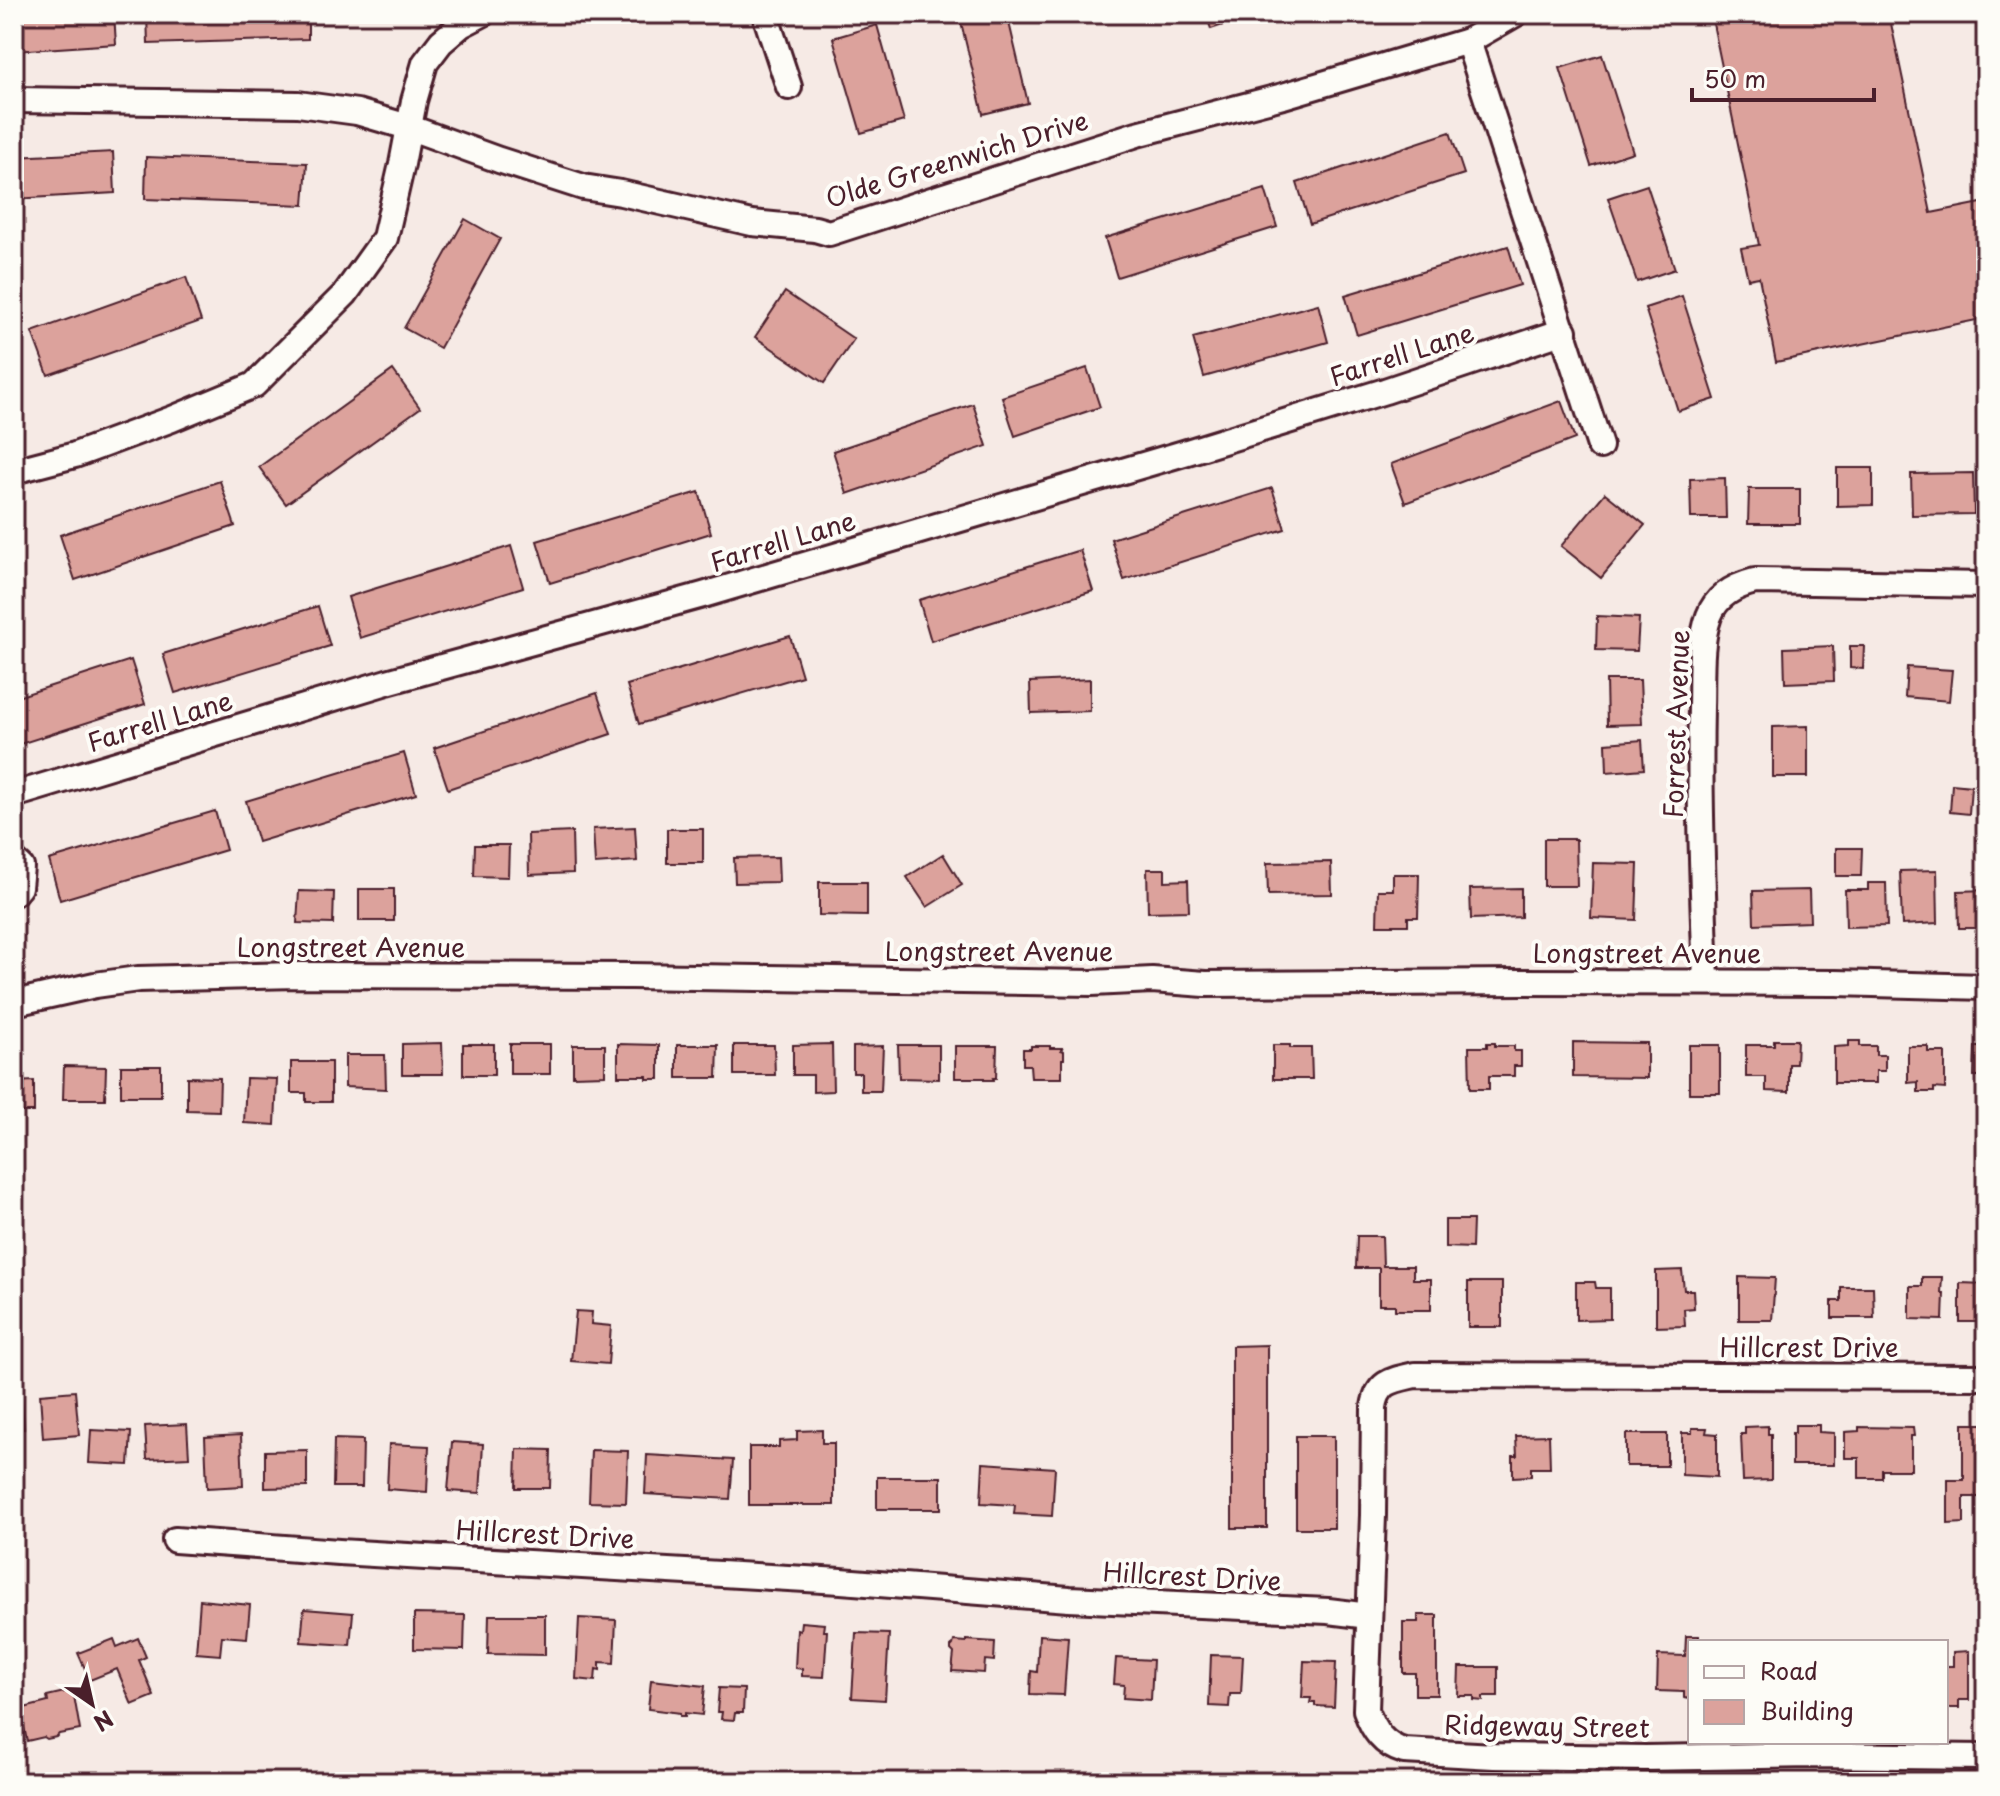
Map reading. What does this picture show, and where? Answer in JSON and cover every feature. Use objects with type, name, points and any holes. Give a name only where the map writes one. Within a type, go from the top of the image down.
[{"type":"street","points":[[14,471],[89,450],[254,385],[345,294],[385,238],[425,63],[441,42],[461,25],[482,14]]},
{"type":"street","points":[[765,14],[789,87]]},
{"type":"street","name":"Olde Greenwich Drive","points":[[14,100],[298,104],[357,112],[583,187],[752,223],[829,233],[1137,134],[1283,96],[1468,41],[1515,14]]},
{"type":"street","points":[[1468,41],[1600,446]]},
{"type":"street","name":"Farrell Lane","points":[[14,795],[387,682],[717,591],[1184,453],[1385,391],[1564,331]]},
{"type":"street","name":"Forrest Avenue","points":[[1706,982],[1700,770],[1703,649],[1708,618],[1714,605],[1726,592],[1755,581],[1986,585]]},
{"type":"street","points":[[14,861],[21,867],[19,887],[14,893]]},
{"type":"street","name":"Longstreet Avenue","points":[[14,1003],[138,979],[297,975],[1092,983],[1152,980],[1205,984],[1706,982],[1986,987]]},
{"type":"street","name":"Hillcrest Drive","points":[[175,1540],[1369,1616],[1374,1407],[1381,1388],[1389,1381],[1415,1375],[1986,1377]]},
{"type":"street","name":"Ridgeway Street","points":[[1369,1616],[1366,1710],[1372,1726],[1383,1740],[1404,1751],[1647,1770],[1811,1755],[1986,1757]]},
{"type":"building","points":[[14,14],[114,14],[116,44],[14,51]]},
{"type":"building","points":[[147,14],[308,14],[308,39],[148,44]]},
{"type":"building","points":[[959,14],[1007,14],[1028,103],[983,114]]},
{"type":"building","points":[[1206,14],[1250,14],[1251,16],[1211,29]]},
{"type":"building","points":[[1711,14],[1889,14],[1931,213],[1986,202],[1986,318],[1776,362],[1759,277],[1748,279],[1741,248],[1759,245]]},
{"type":"building","points":[[877,25],[904,121],[861,133],[833,38]]},
{"type":"building","points":[[1602,55],[1633,152],[1591,166],[1560,68]]},
{"type":"building","points":[[1450,132],[1464,174],[1310,224],[1297,183]]},
{"type":"building","points":[[113,152],[115,193],[14,199],[14,157]]},
{"type":"building","points":[[146,157],[307,163],[304,205],[145,199]]},
{"type":"building","points":[[1647,185],[1675,269],[1637,282],[1608,198]]},
{"type":"building","points":[[1265,189],[1277,227],[1117,277],[1105,238]]},
{"type":"building","points":[[465,219],[500,239],[440,348],[404,328]]},
{"type":"building","points":[[1508,246],[1520,285],[1357,335],[1345,295]]},
{"type":"building","points":[[186,277],[201,321],[48,375],[32,332]]},
{"type":"building","points":[[785,292],[854,339],[824,383],[755,337]]},
{"type":"building","points":[[1682,296],[1715,399],[1678,411],[1645,308]]},
{"type":"building","points":[[1318,304],[1328,342],[1204,377],[1193,338]]},
{"type":"building","points":[[14,363],[23,391],[14,394]]},
{"type":"building","points":[[1087,368],[1100,407],[1015,436],[1002,397]]},
{"type":"building","points":[[393,370],[420,408],[286,504],[259,467]]},
{"type":"building","points":[[1561,401],[1575,439],[1405,503],[1391,464]]},
{"type":"building","points":[[973,404],[987,446],[847,494],[833,451]]},
{"type":"building","points":[[1837,468],[1873,468],[1873,505],[1837,506]]},
{"type":"building","points":[[1973,473],[1974,514],[1912,515],[1911,474]]},
{"type":"building","points":[[1725,478],[1726,518],[1691,518],[1690,479]]},
{"type":"building","points":[[220,481],[235,526],[75,580],[60,535]]},
{"type":"building","points":[[1272,488],[1285,529],[1124,580],[1111,539]]},
{"type":"building","points":[[1749,489],[1800,489],[1800,524],[1748,524]]},
{"type":"building","points":[[699,492],[711,533],[550,583],[537,541]]},
{"type":"building","points":[[1605,493],[1645,525],[1601,578],[1561,546]]},
{"type":"building","points":[[511,546],[523,587],[360,638],[348,597]]},
{"type":"building","points":[[1080,550],[1093,591],[931,641],[919,600]]},
{"type":"building","points":[[318,606],[330,646],[175,693],[163,654]]},
{"type":"building","points":[[1597,616],[1639,618],[1637,651],[1596,650]]},
{"type":"building","points":[[790,636],[802,676],[639,724],[627,685]]},
{"type":"building","points":[[1833,646],[1834,681],[1785,683],[1784,648]]},
{"type":"building","points":[[1850,646],[1864,646],[1863,669],[1850,668]]},
{"type":"building","points":[[131,660],[145,704],[14,746],[14,698]]},
{"type":"building","points":[[1907,667],[1952,670],[1949,701],[1905,697]]},
{"type":"building","points":[[1090,679],[1090,711],[1031,713],[1030,682]]},
{"type":"building","points":[[1606,680],[1640,680],[1642,724],[1607,725]]},
{"type":"building","points":[[597,693],[611,734],[448,789],[434,748]]},
{"type":"building","points":[[1808,726],[1808,777],[1773,777],[1773,727]]},
{"type":"building","points":[[1642,740],[1644,769],[1607,772],[1606,743]]},
{"type":"building","points":[[404,753],[416,794],[258,842],[246,801]]},
{"type":"building","points":[[1952,784],[1971,786],[1969,814],[1950,812]]},
{"type":"building","points":[[215,811],[226,850],[60,900],[49,860]]},
{"type":"building","points":[[635,827],[637,861],[595,864],[593,829]]},
{"type":"building","points":[[667,829],[703,829],[703,863],[667,863]]},
{"type":"building","points":[[572,832],[573,873],[529,875],[528,834]]},
{"type":"building","points":[[1544,839],[1576,839],[1577,886],[1544,886]]},
{"type":"building","points":[[475,845],[509,845],[508,877],[474,876]]},
{"type":"building","points":[[1836,848],[1862,848],[1861,876],[1836,876]]},
{"type":"building","points":[[943,854],[962,885],[927,907],[907,877]]},
{"type":"building","points":[[778,857],[779,882],[735,883],[734,858]]},
{"type":"building","points":[[1331,862],[1332,894],[1268,895],[1267,863]]},
{"type":"building","points":[[1593,863],[1638,864],[1636,920],[1591,918]]},
{"type":"building","points":[[1147,869],[1165,869],[1165,881],[1188,880],[1189,911],[1148,912]]},
{"type":"building","points":[[1937,870],[1938,923],[1902,925],[1900,871]]},
{"type":"building","points":[[1393,874],[1419,874],[1418,917],[1408,917],[1408,925],[1377,925],[1378,890],[1393,890]]},
{"type":"building","points":[[819,882],[867,882],[867,916],[819,915]]},
{"type":"building","points":[[1868,883],[1886,883],[1887,926],[1846,927],[1845,890],[1868,890]]},
{"type":"building","points":[[1521,888],[1521,917],[1471,919],[1470,889]]},
{"type":"building","points":[[359,889],[394,889],[394,921],[359,921]]},
{"type":"building","points":[[1809,890],[1810,922],[1754,924],[1753,891]]},
{"type":"building","points":[[1986,890],[1986,928],[1959,928],[1958,891]]},
{"type":"building","points":[[299,891],[334,892],[333,924],[297,923]]},
{"type":"building","points":[[1774,1040],[1797,1040],[1796,1064],[1789,1064],[1789,1092],[1766,1091],[1766,1077],[1746,1077],[1746,1045],[1774,1045]]},
{"type":"building","points":[[1849,1041],[1860,1041],[1860,1046],[1876,1046],[1876,1055],[1885,1055],[1885,1071],[1876,1071],[1876,1083],[1834,1083],[1834,1047],[1849,1046]]},
{"type":"building","points":[[1573,1042],[1647,1043],[1647,1078],[1573,1077]]},
{"type":"building","points":[[442,1043],[443,1074],[402,1074],[402,1044]]},
{"type":"building","points":[[1487,1043],[1514,1046],[1514,1051],[1521,1051],[1521,1066],[1514,1066],[1514,1076],[1489,1076],[1489,1089],[1470,1089],[1469,1047],[1487,1047]]},
{"type":"building","points":[[463,1044],[494,1044],[494,1075],[463,1075]]},
{"type":"building","points":[[510,1044],[550,1044],[550,1074],[510,1074]]},
{"type":"building","points":[[618,1044],[659,1045],[659,1079],[618,1076]]},
{"type":"building","points":[[832,1044],[833,1091],[813,1092],[813,1075],[793,1075],[793,1045]]},
{"type":"building","points":[[573,1045],[605,1045],[605,1075],[573,1076]]},
{"type":"building","points":[[677,1045],[718,1045],[717,1078],[677,1078]]},
{"type":"building","points":[[734,1045],[774,1045],[775,1075],[734,1075]]},
{"type":"building","points":[[898,1045],[939,1045],[939,1079],[899,1078]]},
{"type":"building","points":[[1273,1045],[1311,1048],[1312,1079],[1273,1079]]},
{"type":"building","points":[[1689,1045],[1720,1045],[1720,1093],[1689,1093]]},
{"type":"building","points":[[883,1046],[881,1091],[861,1091],[861,1073],[853,1073],[853,1047]]},
{"type":"building","points":[[955,1046],[997,1046],[996,1078],[955,1078]]},
{"type":"building","points":[[1031,1046],[1062,1048],[1062,1078],[1031,1078],[1030,1065],[1023,1065],[1023,1049],[1031,1049]]},
{"type":"building","points":[[1908,1046],[1928,1046],[1928,1052],[1945,1052],[1945,1089],[1918,1092],[1918,1082],[1908,1083]]},
{"type":"building","points":[[1975,1047],[1986,1047],[1986,1076],[1974,1076]]},
{"type":"building","points":[[345,1055],[385,1055],[386,1089],[345,1087]]},
{"type":"building","points":[[291,1062],[331,1062],[331,1102],[306,1102],[306,1093],[291,1093]]},
{"type":"building","points":[[64,1066],[106,1067],[105,1099],[63,1099]]},
{"type":"building","points":[[121,1066],[161,1066],[161,1096],[121,1096]]},
{"type":"building","points":[[187,1077],[220,1078],[219,1111],[187,1110]]},
{"type":"building","points":[[246,1078],[277,1079],[275,1125],[244,1123]]},
{"type":"building","points":[[34,1081],[34,1112],[14,1112],[14,1082]]},
{"type":"building","points":[[1445,1220],[1473,1220],[1472,1248],[1445,1247]]},
{"type":"building","points":[[1357,1236],[1382,1236],[1383,1266],[1413,1266],[1413,1279],[1431,1279],[1431,1310],[1395,1310],[1395,1305],[1379,1305],[1379,1268],[1356,1268]]},
{"type":"building","points":[[1682,1270],[1684,1290],[1693,1290],[1694,1308],[1684,1309],[1685,1326],[1656,1327],[1656,1271]]},
{"type":"building","points":[[1739,1277],[1775,1278],[1772,1320],[1739,1320]]},
{"type":"building","points":[[1922,1277],[1942,1277],[1943,1320],[1910,1319],[1910,1286],[1922,1286]]},
{"type":"building","points":[[1468,1282],[1502,1282],[1502,1327],[1468,1327]]},
{"type":"building","points":[[1576,1282],[1595,1282],[1596,1288],[1610,1288],[1610,1319],[1576,1320]]},
{"type":"building","points":[[1960,1283],[1986,1284],[1986,1322],[1960,1322]]},
{"type":"building","points":[[1841,1287],[1873,1287],[1874,1318],[1832,1318],[1832,1301],[1841,1301]]},
{"type":"building","points":[[576,1311],[592,1312],[591,1324],[611,1326],[608,1364],[571,1361]]},
{"type":"building","points":[[1267,1345],[1267,1528],[1232,1528],[1232,1346]]},
{"type":"building","points":[[75,1391],[79,1435],[43,1438],[40,1394]]},
{"type":"building","points":[[14,1400],[22,1400],[24,1429],[14,1430]]},
{"type":"building","points":[[187,1424],[189,1457],[147,1459],[145,1426]]},
{"type":"building","points":[[1963,1424],[1986,1424],[1986,1497],[1964,1497],[1964,1523],[1948,1524],[1948,1480],[1964,1480]]},
{"type":"building","points":[[1795,1425],[1819,1425],[1819,1432],[1834,1433],[1834,1465],[1792,1465]]},
{"type":"building","points":[[1768,1426],[1768,1434],[1771,1434],[1771,1480],[1743,1481],[1741,1434],[1745,1434],[1745,1427]]},
{"type":"building","points":[[1859,1427],[1913,1428],[1911,1470],[1882,1470],[1882,1478],[1859,1478],[1859,1458],[1845,1458],[1845,1432],[1859,1431]]},
{"type":"building","points":[[1692,1428],[1707,1428],[1706,1433],[1717,1434],[1717,1477],[1682,1475],[1682,1433],[1692,1433]]},
{"type":"building","points":[[91,1430],[131,1432],[129,1465],[89,1463]]},
{"type":"building","points":[[822,1430],[822,1443],[834,1443],[834,1505],[749,1505],[749,1447],[779,1447],[779,1441],[797,1440],[797,1431]]},
{"type":"building","points":[[1626,1434],[1667,1434],[1667,1466],[1626,1466]]},
{"type":"building","points":[[241,1435],[243,1486],[207,1488],[205,1437]]},
{"type":"building","points":[[1549,1435],[1550,1468],[1531,1468],[1531,1476],[1513,1477],[1513,1456],[1517,1456],[1516,1436]]},
{"type":"building","points":[[1296,1436],[1334,1436],[1334,1528],[1296,1528]]},
{"type":"building","points":[[334,1439],[363,1440],[362,1487],[333,1487]]},
{"type":"building","points":[[452,1442],[483,1444],[480,1493],[448,1491]]},
{"type":"building","points":[[389,1444],[429,1446],[427,1492],[387,1489]]},
{"type":"building","points":[[517,1449],[551,1450],[550,1488],[516,1488]]},
{"type":"building","points":[[307,1450],[307,1487],[265,1488],[265,1451]]},
{"type":"building","points":[[591,1450],[628,1451],[626,1503],[589,1502]]},
{"type":"building","points":[[647,1455],[733,1460],[730,1499],[645,1494]]},
{"type":"building","points":[[983,1463],[1055,1468],[1052,1516],[1014,1514],[1015,1505],[981,1503]]},
{"type":"building","points":[[877,1477],[941,1477],[941,1509],[877,1509]]},
{"type":"building","points":[[200,1600],[250,1605],[247,1638],[222,1636],[220,1655],[196,1653]]},
{"type":"building","points":[[304,1609],[353,1613],[350,1645],[301,1642]]},
{"type":"building","points":[[414,1614],[465,1615],[464,1650],[414,1649]]},
{"type":"building","points":[[489,1615],[545,1615],[545,1655],[488,1654]]},
{"type":"building","points":[[1418,1615],[1437,1615],[1437,1695],[1415,1695],[1415,1673],[1403,1673],[1403,1622],[1418,1622]]},
{"type":"building","points":[[579,1618],[616,1620],[614,1663],[600,1662],[595,1681],[576,1679]]},
{"type":"building","points":[[801,1622],[824,1624],[823,1631],[827,1631],[824,1677],[802,1676],[802,1669],[795,1668],[797,1629],[800,1630]]},
{"type":"building","points":[[856,1633],[889,1634],[885,1700],[852,1698]]},
{"type":"building","points":[[1039,1635],[1068,1637],[1064,1695],[1030,1694],[1031,1671],[1037,1672]]},
{"type":"building","points":[[1686,1636],[1699,1636],[1699,1640],[1688,1640],[1688,1699],[1684,1698],[1684,1692],[1657,1691],[1658,1655],[1685,1656]]},
{"type":"building","points":[[138,1638],[146,1657],[139,1660],[154,1696],[132,1705],[117,1669],[90,1680],[78,1653],[114,1639],[117,1647]]},
{"type":"building","points":[[954,1641],[995,1642],[994,1661],[985,1660],[984,1673],[952,1671],[954,1653],[951,1647]]},
{"type":"building","points":[[1969,1651],[1969,1700],[1959,1700],[1959,1708],[1948,1708],[1948,1666],[1953,1666],[1953,1652]]},
{"type":"building","points":[[1211,1655],[1243,1656],[1241,1694],[1230,1694],[1229,1707],[1209,1706]]},
{"type":"building","points":[[1116,1658],[1153,1660],[1151,1700],[1123,1698],[1124,1685],[1114,1684]]},
{"type":"building","points":[[1304,1661],[1336,1662],[1334,1707],[1315,1706],[1315,1703],[1310,1703],[1311,1698],[1302,1698]]},
{"type":"building","points":[[1459,1667],[1498,1667],[1498,1697],[1483,1697],[1483,1701],[1474,1700],[1474,1696],[1458,1696]]},
{"type":"building","points":[[651,1680],[705,1686],[702,1715],[685,1713],[685,1716],[680,1716],[680,1713],[648,1709]]},
{"type":"building","points":[[719,1688],[744,1689],[743,1713],[735,1713],[734,1720],[721,1719],[722,1712],[717,1712]]},
{"type":"building","points":[[73,1690],[80,1730],[27,1741],[20,1709],[48,1702],[47,1696]]}]
